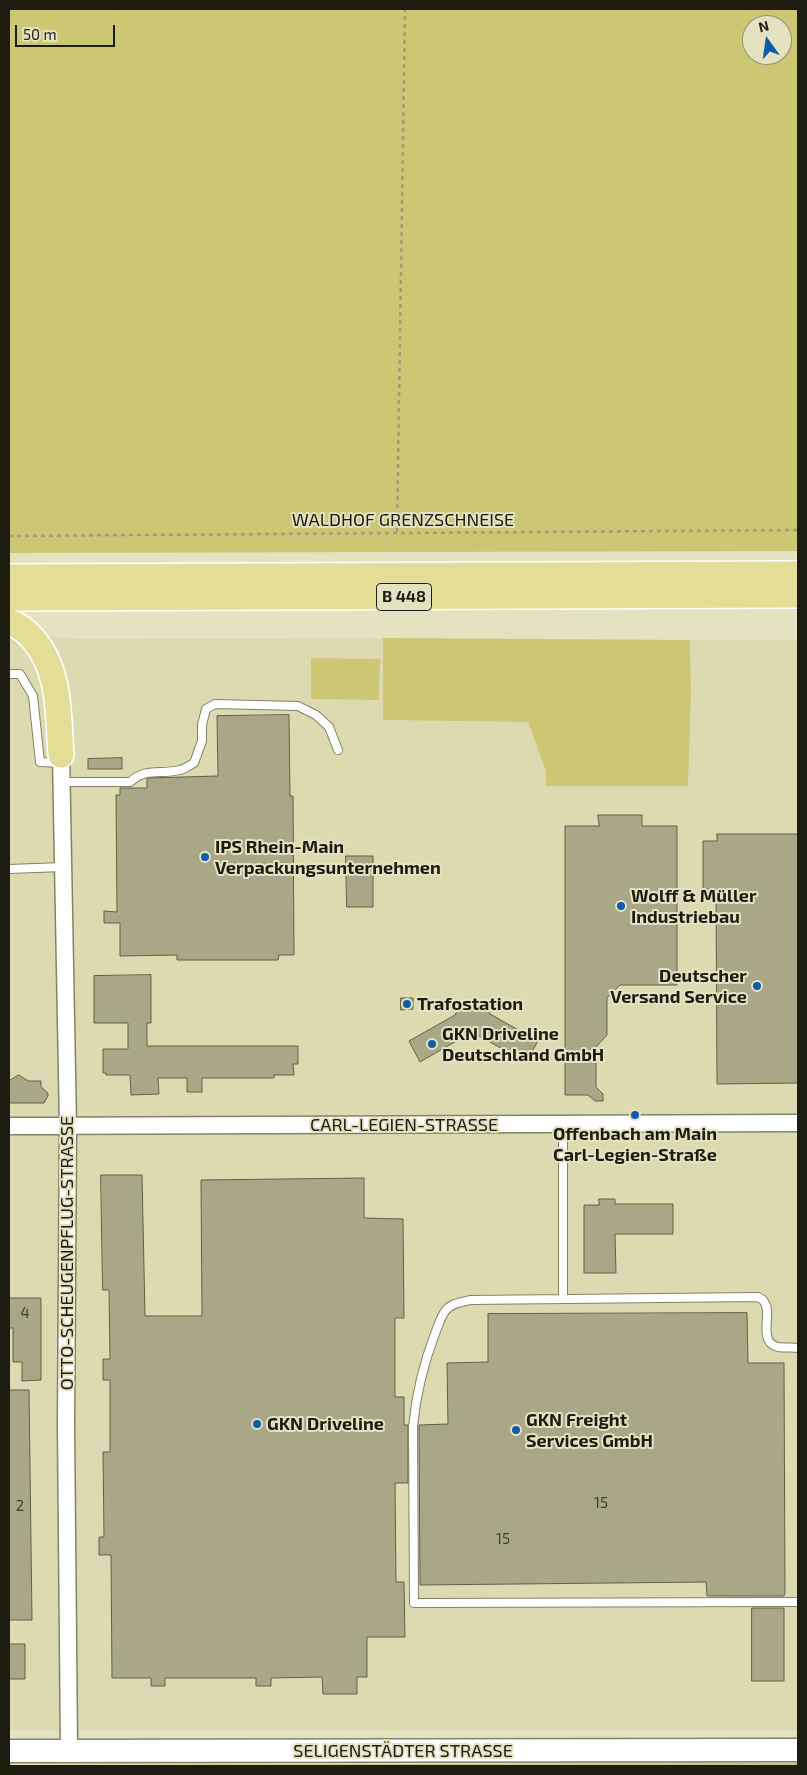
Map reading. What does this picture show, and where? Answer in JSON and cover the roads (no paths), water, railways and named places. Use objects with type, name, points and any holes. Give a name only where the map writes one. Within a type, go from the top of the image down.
[{"type":"main road","name":"B 448","points":[[9,577],[798,574]]},
{"type":"main road","name":"B 448","points":[[9,598],[798,595]]},
{"type":"main road","points":[[9,622],[22,629],[34,640],[44,654],[52,671],[57,700],[61,759]]},
{"type":"street","name":"OTTO-SCHEUGENPFLUG-STRASSE","points":[[61,759],[68,1126],[66,1434],[69,1750]]},
{"type":"street","name":"CARL-LEGIEN-STRASSE","points":[[9,1126],[798,1124]]},
{"type":"street","name":"SELIGENSTÄDTER STRASSE","points":[[9,1751],[798,1750]]},
{"type":"lane","points":[[9,674],[20,674],[34,696],[40,762],[61,759]]},
{"type":"lane","points":[[61,782],[130,782],[144,773],[181,770],[194,763],[202,741],[202,725],[206,708],[215,704],[298,706],[316,715],[329,727],[338,750]]},
{"type":"lane","points":[[9,869],[63,867]]},
{"type":"lane","points":[[563,1124],[563,1299]]},
{"type":"lane","points":[[798,1348],[779,1347],[773,1345],[768,1340],[767,1309],[763,1300],[758,1297],[471,1300],[452,1305],[441,1317],[429,1349],[415,1402],[413,1426],[414,1603],[798,1602]]},
{"type":"place","name":"IPS Rhein-Main Verpackungsunternehmen","points":[[205,857]]},
{"type":"place","name":"Wolff & Müller Industriebau","points":[[621,906]]},
{"type":"place","name":"Deutscher Versand Service","points":[[757,986]]},
{"type":"place","name":"Trafostation","points":[[407,1004]]},
{"type":"place","name":"GKN Driveline Deutschland GmbH","points":[[432,1044]]},
{"type":"place","name":"Offenbach am Main Carl-Legien-Straße","points":[[635,1115]]},
{"type":"place","name":"GKN Driveline","points":[[257,1424]]},
{"type":"place","name":"GKN Freight Services GmbH","points":[[516,1430]]}]
